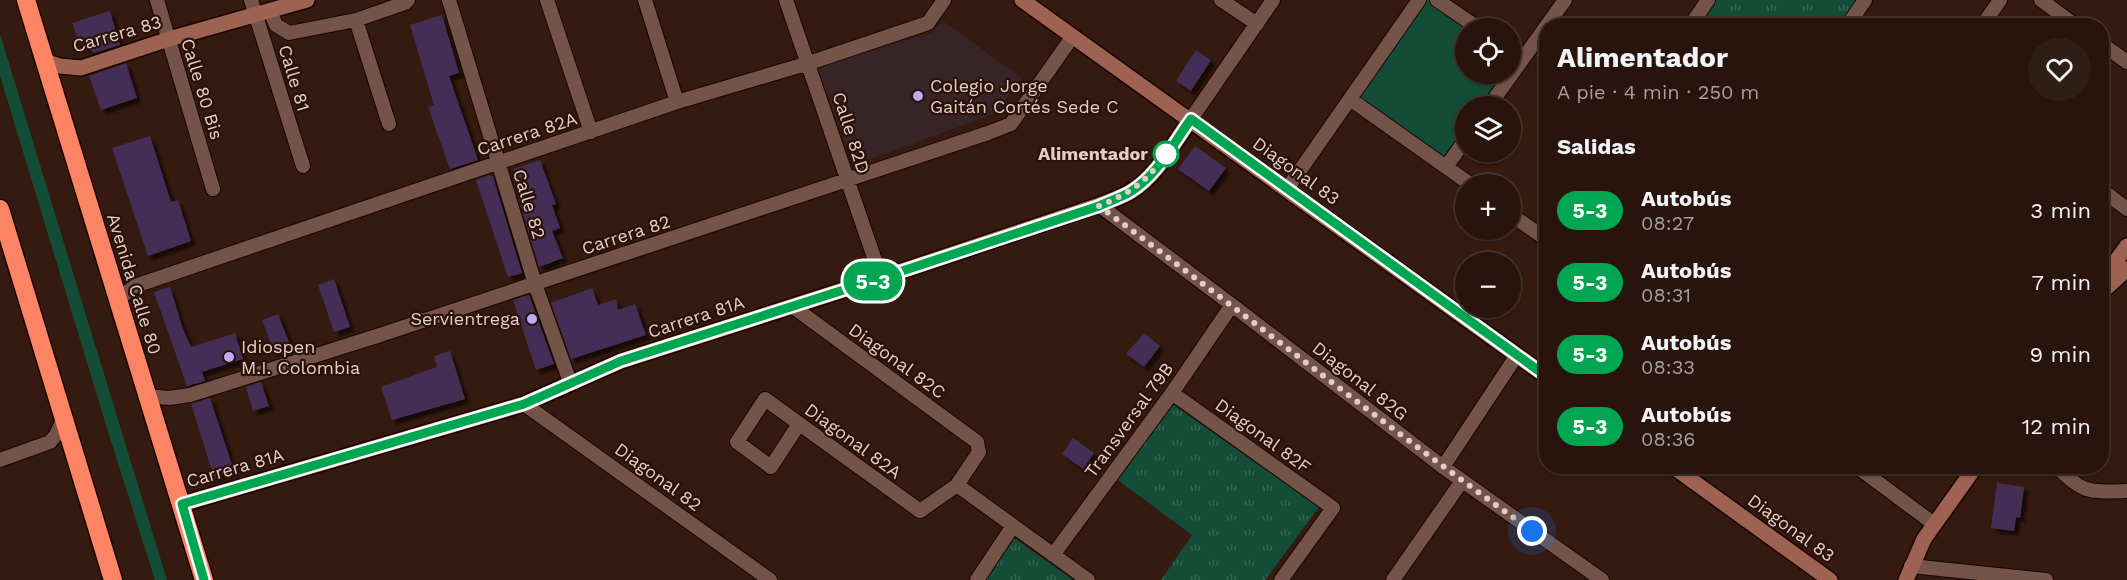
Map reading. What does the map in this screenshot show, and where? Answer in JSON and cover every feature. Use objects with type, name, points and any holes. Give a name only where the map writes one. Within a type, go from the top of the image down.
[{"type":"highway","name":"Avenida Calle 80","points":[[26,0],[204,580]]},
{"type":"highway","points":[[0,209],[113,580]]},
{"type":"street","name":"Calle 80 Bis","points":[[157,0],[213,189]]},
{"type":"street","name":"Calle 81","points":[[251,0],[263,13],[303,166]]},
{"type":"street","name":"Carrera 83","points":[[45,61],[60,66],[81,68],[169,39],[307,0]]},
{"type":"street","points":[[263,13],[289,33],[356,20],[408,0]]},
{"type":"street","name":"Calle 82","points":[[449,0],[535,284],[570,382]]},
{"type":"street","points":[[547,0],[591,132]]},
{"type":"street","points":[[645,0],[677,102]]},
{"type":"street","name":"Calle 82D","points":[[786,0],[881,278]]},
{"type":"street","name":"Carrera 82A","points":[[117,300],[135,286],[498,162],[677,102],[809,63],[928,23],[944,0]]},
{"type":"street","name":"Diagonal 83","points":[[1022,0],[1191,119],[1539,371]]},
{"type":"street","points":[[1221,0],[1257,24]]},
{"type":"street","points":[[1191,119],[1274,0]]},
{"type":"street","points":[[1287,189],[1419,0]]},
{"type":"street","points":[[1437,0],[1463,18]]},
{"type":"street","points":[[1549,18],[1565,0]]},
{"type":"street","points":[[1696,18],[1708,0]]},
{"type":"street","points":[[1988,18],[2000,0]]},
{"type":"street","points":[[2041,0],[2065,18]]},
{"type":"street","points":[[1851,18],[1860,2]]},
{"type":"street","points":[[356,20],[389,124]]},
{"type":"street","points":[[1521,49],[1539,29]]},
{"type":"street","name":"Carrera 82","points":[[146,396],[169,398],[190,395],[535,284],[1011,124],[1073,36]]},
{"type":"street","points":[[2109,49],[2127,62]]},
{"type":"street","points":[[1350,99],[1456,174]]},
{"type":"street","name":"Carrera 81A","points":[[182,504],[524,404],[621,361],[1099,206],[1123,196],[1154,172],[1191,119]]},
{"type":"street","points":[[1446,167],[1455,154]]},
{"type":"street","points":[[2109,195],[2127,209]]},
{"type":"street","name":"Diagonal 82G","points":[[1099,206],[1233,305],[1443,467],[1602,580]]},
{"type":"street","points":[[1521,220],[1539,231]]},
{"type":"street","points":[[2109,276],[2127,246]]},
{"type":"street","points":[[2109,286],[2127,269]]},
{"type":"street","name":"Transversal 79B","points":[[1053,555],[1172,393],[1233,305]]},
{"type":"street","name":"Diagonal 82C","points":[[792,306],[977,442],[979,452],[957,485]]},
{"type":"street","points":[[1443,467],[1517,355]]},
{"type":"street","name":"Diagonal 82F","points":[[1172,393],[1333,508],[1281,580]]},
{"type":"street","name":"Diagonal 82A","points":[[799,424],[771,466],[737,442],[765,399],[920,511],[957,485]]},
{"type":"street","name":"Diagonal 82","points":[[524,404],[770,580]]},
{"type":"street","points":[[0,460],[50,442],[63,420]]},
{"type":"street","name":"Diagonal 83","points":[[1683,474],[1830,580]]},
{"type":"street","points":[[1867,474],[1934,524]]},
{"type":"street","points":[[1970,474],[1924,539],[1909,573],[2046,580]]},
{"type":"street","points":[[2064,474],[2073,484],[2088,490],[2127,491]]},
{"type":"street","points":[[1393,580],[1462,481]]},
{"type":"street","points":[[957,485],[1088,580]]},
{"type":"street","points":[[977,580],[1013,526]]},
{"type":"shaded area","name":"Colegio Jorge Gaitán Cortés Sede C","points":[[943,21],[1022,78],[994,114],[854,165],[817,67],[933,32]]},
{"type":"green space","points":[[1419,0],[1437,0],[1463,18],[1455,18],[1455,84],[1504,84],[1496,96],[1455,96],[1455,154],[1446,167],[1350,99]]},
{"type":"green space","points":[[1708,0],[1854,0],[1861,5],[1852,18],[1696,18]]},
{"type":"green space","points":[[0,34],[167,580],[155,580],[110,438],[0,76]]},
{"type":"green space","points":[[1172,404],[1319,507],[1265,580],[1161,580],[1192,535],[1118,480]]},
{"type":"green space","points":[[1013,537],[1073,580],[984,580]]},
{"type":"building","points":[[110,11],[120,45],[94,53],[79,43],[72,23]]},
{"type":"building","points":[[442,15],[459,73],[449,76],[478,160],[450,169],[428,107],[434,105],[410,25]]},
{"type":"building","points":[[1196,50],[1211,60],[1191,91],[1176,81]]},
{"type":"building","points":[[126,63],[137,98],[101,110],[89,76]]},
{"type":"building","points":[[150,136],[171,202],[178,200],[191,241],[148,256],[112,148]]},
{"type":"building","points":[[1195,146],[1226,168],[1209,191],[1178,169]]},
{"type":"building","points":[[540,160],[556,204],[552,205],[560,228],[552,231],[563,258],[539,267],[518,196],[524,201],[513,169]]},
{"type":"building","points":[[490,175],[493,177],[522,273],[508,277],[476,180]]},
{"type":"building","points":[[334,279],[350,327],[334,332],[318,285]]},
{"type":"building","points":[[170,287],[191,347],[235,333],[243,359],[202,372],[205,381],[187,386],[154,292]]},
{"type":"building","points":[[592,288],[598,305],[616,299],[618,310],[635,304],[646,335],[571,359],[551,303]]},
{"type":"building","points":[[529,295],[554,364],[536,370],[513,300]]},
{"type":"building","points":[[278,314],[291,347],[274,352],[262,320]]},
{"type":"building","points":[[1144,333],[1160,346],[1144,367],[1126,354]]},
{"type":"building","points":[[450,351],[465,399],[392,420],[381,387],[437,367],[434,356]]},
{"type":"building","points":[[261,382],[269,406],[253,411],[246,387]]},
{"type":"building","points":[[210,398],[234,471],[214,477],[191,404]]},
{"type":"building","points":[[1073,438],[1094,453],[1083,469],[1062,454]]},
{"type":"building","points":[[1997,483],[2024,487],[2020,518],[2016,517],[2014,531],[1991,528]]},
{"type":"bus line","name":"5-3","points":[[204,580],[182,504],[524,404],[621,361],[1099,206],[1123,196],[1154,172],[1191,119],[1539,371]]},
{"type":"place","name":"Colegio Jorge Gaitán Cortés Sede C","points":[[918,96]]},
{"type":"place","name":"Alimentador","points":[[1166,154]]},
{"type":"place","name":"Servientrega","points":[[532,319]]},
{"type":"place","name":"Idiospen M.I. Colombia","points":[[229,357]]},
{"type":"route","points":[[1166,154],[1154,172],[1140,185],[1123,196],[1099,206],[1233,305],[1443,467],[1532,531]]}]
